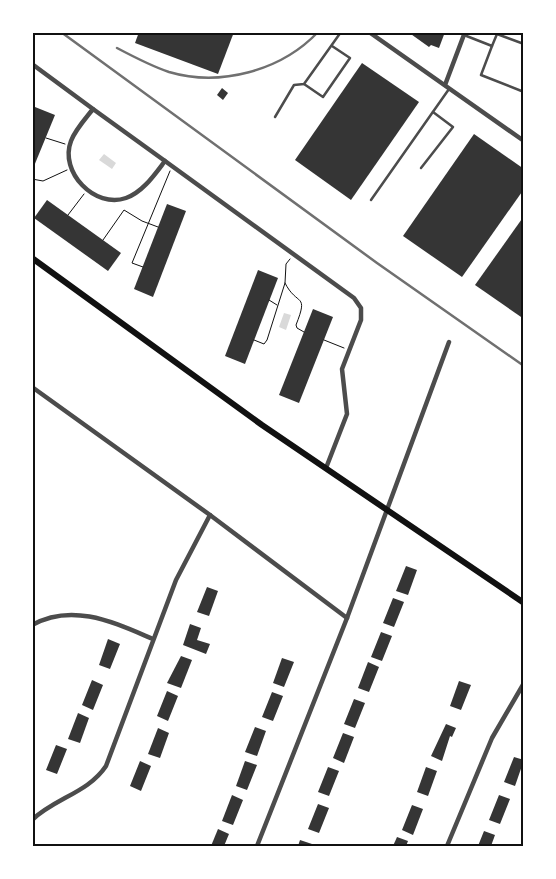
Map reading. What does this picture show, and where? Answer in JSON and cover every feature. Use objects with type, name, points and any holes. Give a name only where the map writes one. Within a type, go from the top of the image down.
[{"type":"main road","points":[[32,258],[262,425],[387,512],[524,603]]},
{"type":"street","points":[[369,32],[524,141]]},
{"type":"street","points":[[447,87],[465,34]]},
{"type":"street","points":[[32,64],[358,303],[362,314],[342,369],[347,414],[326,468]]},
{"type":"street","points":[[93,108],[70,145],[69,159],[75,177],[87,191],[108,200],[126,198],[142,188],[165,161]]},
{"type":"street","points":[[257,846],[347,618],[387,512],[419,418],[449,342]]},
{"type":"street","points":[[32,387],[210,515],[347,618]]},
{"type":"street","points":[[32,820],[50,806],[94,781],[101,773],[183,564],[210,515]]},
{"type":"street","points":[[32,625],[65,616],[91,616],[153,639]]},
{"type":"street","points":[[447,846],[492,738],[524,683]]},
{"type":"lane","points":[[304,84],[342,32]]},
{"type":"lane","points":[[465,34],[492,46]]},
{"type":"lane","points":[[524,44],[497,34],[481,75],[524,92]]},
{"type":"lane","points":[[275,117],[294,85],[304,84],[323,97],[350,58],[332,46]]},
{"type":"lane","points":[[371,200],[433,112],[447,87]]},
{"type":"lane","points":[[421,168],[453,127],[433,112]]},
{"type":"path","points":[[46,138],[70,145]]},
{"type":"path","points":[[142,267],[132,263],[167,176],[173,166]]},
{"type":"path","points":[[32,179],[43,181],[72,168]]},
{"type":"path","points":[[68,215],[87,191]]},
{"type":"path","points":[[103,240],[124,210],[148,224],[158,227]]},
{"type":"path","points":[[254,340],[264,344],[267,340],[285,283],[286,264],[293,254]]},
{"type":"path","points":[[285,283],[302,302],[303,307],[296,325],[297,328],[304,332]]},
{"type":"path","points":[[270,300],[278,305]]},
{"type":"path","points":[[324,340],[349,350]]},
{"type":"shaded area","points":[[104,154],[116,163],[112,169],[99,160]]},
{"type":"shaded area","points":[[284,313],[291,315],[286,330],[279,327]]},
{"type":"building","points":[[139,32],[234,32],[218,74],[135,43]]},
{"type":"building","points":[[408,32],[445,32],[439,48],[431,45],[429,47]]},
{"type":"building","points":[[362,63],[419,102],[351,200],[295,160]]},
{"type":"building","points":[[222,88],[228,93],[223,100],[217,95]]},
{"type":"building","points":[[35,107],[55,115],[32,171],[32,113]]},
{"type":"building","points":[[474,134],[524,169],[524,189],[462,277],[403,236]]},
{"type":"building","points":[[47,200],[121,253],[108,271],[34,218]]},
{"type":"building","points":[[167,204],[186,211],[153,297],[134,289]]},
{"type":"building","points":[[524,216],[524,319],[475,285]]},
{"type":"building","points":[[258,270],[278,278],[245,364],[225,356]]},
{"type":"building","points":[[313,309],[333,317],[299,403],[279,395]]},
{"type":"building","points":[[406,566],[417,570],[408,595],[396,591]]},
{"type":"building","points":[[207,587],[218,591],[209,616],[197,612]]},
{"type":"building","points":[[393,598],[404,602],[394,627],[383,623]]},
{"type":"building","points":[[190,624],[201,628],[197,640],[210,644],[206,654],[183,645]]},
{"type":"building","points":[[381,632],[392,636],[382,661],[371,657]]},
{"type":"building","points":[[108,639],[120,644],[110,669],[99,665]]},
{"type":"building","points":[[181,656],[192,660],[181,688],[167,683]]},
{"type":"building","points":[[282,658],[294,662],[284,687],[273,683]]},
{"type":"building","points":[[368,662],[379,667],[369,692],[358,688]]},
{"type":"building","points":[[92,680],[103,685],[93,710],[82,705]]},
{"type":"building","points":[[459,681],[471,685],[461,710],[450,706]]},
{"type":"building","points":[[167,691],[178,696],[168,721],[157,716]]},
{"type":"building","points":[[272,692],[283,696],[273,721],[262,717]]},
{"type":"building","points":[[354,699],[365,703],[355,728],[344,724]]},
{"type":"building","points":[[78,713],[89,718],[80,743],[68,739]]},
{"type":"building","points":[[446,724],[456,728],[452,737],[450,736],[442,761],[431,756]]},
{"type":"building","points":[[255,727],[266,731],[257,756],[245,752]]},
{"type":"building","points":[[158,728],[169,733],[160,758],[148,754]]},
{"type":"building","points":[[343,733],[354,737],[344,763],[333,758]]},
{"type":"building","points":[[56,745],[67,749],[57,774],[46,770]]},
{"type":"building","points":[[514,757],[524,760],[515,786],[504,782]]},
{"type":"building","points":[[140,761],[151,766],[141,791],[130,786]]},
{"type":"building","points":[[245,761],[257,765],[247,790],[236,786]]},
{"type":"building","points":[[328,767],[339,771],[329,796],[318,792]]},
{"type":"building","points":[[426,767],[437,771],[428,796],[417,792]]},
{"type":"building","points":[[232,795],[243,800],[233,825],[222,821]]},
{"type":"building","points":[[499,795],[510,799],[500,824],[489,820]]},
{"type":"building","points":[[318,804],[329,808],[319,833],[308,829]]},
{"type":"building","points":[[412,805],[423,809],[413,835],[402,830]]},
{"type":"building","points":[[218,829],[229,834],[224,846],[211,846]]},
{"type":"building","points":[[484,831],[495,835],[491,846],[478,846]]},
{"type":"building","points":[[397,837],[408,841],[406,846],[393,846]]},
{"type":"building","points":[[300,840],[312,844],[311,846],[298,846]]},
{"type":"railway","points":[[61,32],[377,263],[524,366]]},
{"type":"railway","points":[[117,48],[169,72],[209,78],[249,72],[268,66],[303,46],[318,32]]}]
